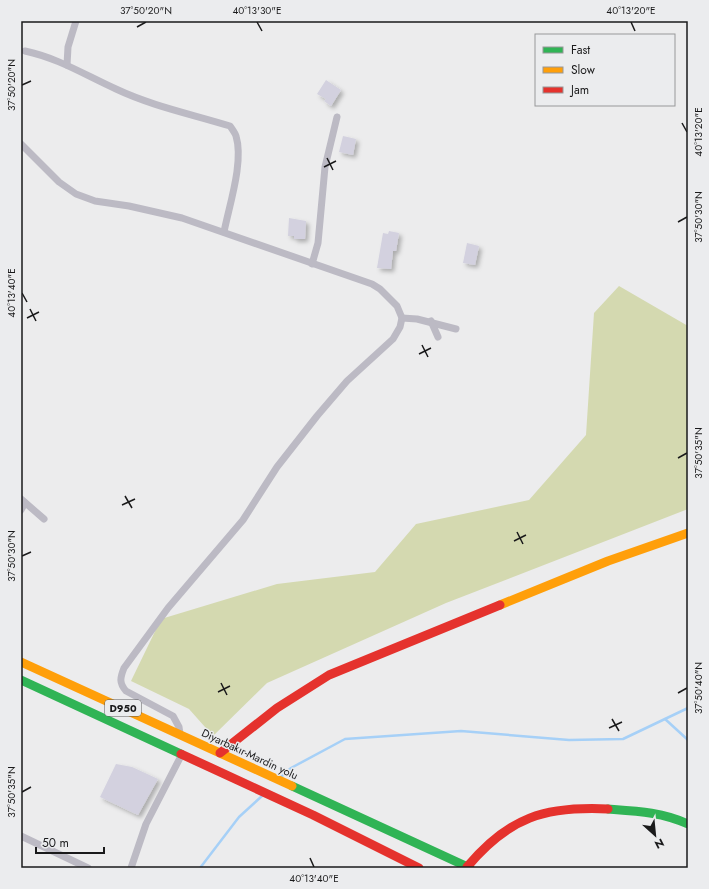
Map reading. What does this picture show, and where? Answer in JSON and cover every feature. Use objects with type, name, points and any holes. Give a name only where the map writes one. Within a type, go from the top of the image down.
[{"type":"main road","points":[[223,754],[277,708],[329,675],[608,561],[688,533]]},
{"type":"main road","name":"Diyarbakır-Mardin yolu","points":[[21,662],[468,867]]},
{"type":"main road","points":[[21,680],[313,815],[419,868]]},
{"type":"main road","points":[[468,867],[480,851],[499,835],[527,819],[555,810],[600,809],[654,812],[676,817],[688,824]]},
{"type":"street","points":[[66,65],[70,35],[76,21]]},
{"type":"street","points":[[25,51],[66,65],[116,89],[155,105],[230,126],[236,136],[238,150],[236,173],[224,232]]},
{"type":"street","points":[[312,264],[318,242],[325,167],[337,117]]},
{"type":"street","points":[[21,144],[59,182],[76,194],[95,201],[129,206],[182,218],[372,284],[380,289],[397,306],[402,318],[400,327],[393,338],[347,381],[317,416],[278,467],[243,520],[168,608],[124,668],[120,679],[122,686],[126,691],[173,716],[179,727],[180,734]]},
{"type":"street","points":[[402,318],[431,322],[456,329]]},
{"type":"street","points":[[431,322],[438,337]]},
{"type":"street","points":[[21,510],[23,501],[44,519]]},
{"type":"street","points":[[131,868],[146,824],[182,754]]},
{"type":"street","points":[[21,836],[88,868]]},
{"type":"green space","points":[[619,286],[688,326],[688,509],[446,603],[267,683],[213,736],[189,709],[131,681],[161,619],[277,584],[375,572],[416,524],[529,500],[586,435],[594,313]]},
{"type":"building","points":[[326,80],[341,90],[331,106],[324,101],[326,99],[317,94]]},
{"type":"building","points":[[343,136],[356,139],[353,155],[339,152]]},
{"type":"building","points":[[289,218],[306,221],[305,239],[294,239],[294,236],[288,236]]},
{"type":"building","points":[[389,231],[399,233],[396,251],[393,251],[391,269],[377,268],[383,233],[388,234]]},
{"type":"building","points":[[467,243],[479,246],[475,265],[463,263]]},
{"type":"building","points":[[116,764],[132,767],[158,779],[138,815],[100,797]]},
{"type":"waterway","points":[[281,777],[291,768],[345,739],[461,731],[569,740],[623,739],[688,708]]},
{"type":"waterway","points":[[665,719],[688,740]]},
{"type":"waterway","points":[[200,868],[239,817],[262,796]]},
{"type":"traffic: fast","points":[[21,680],[181,754]]},
{"type":"traffic: fast","points":[[292,786],[470,868]]},
{"type":"traffic: fast","points":[[608,809],[639,811],[668,817],[688,824]]},
{"type":"traffic: slow","points":[[500,605],[608,561],[688,533]]},
{"type":"traffic: slow","points":[[21,662],[292,786]]},
{"type":"traffic: jam","points":[[220,753],[277,708],[329,675],[500,605]]},
{"type":"traffic: jam","points":[[181,754],[313,815],[419,868]]},
{"type":"traffic: jam","points":[[467,867],[498,836],[513,826],[530,818],[565,810],[608,809]]}]
